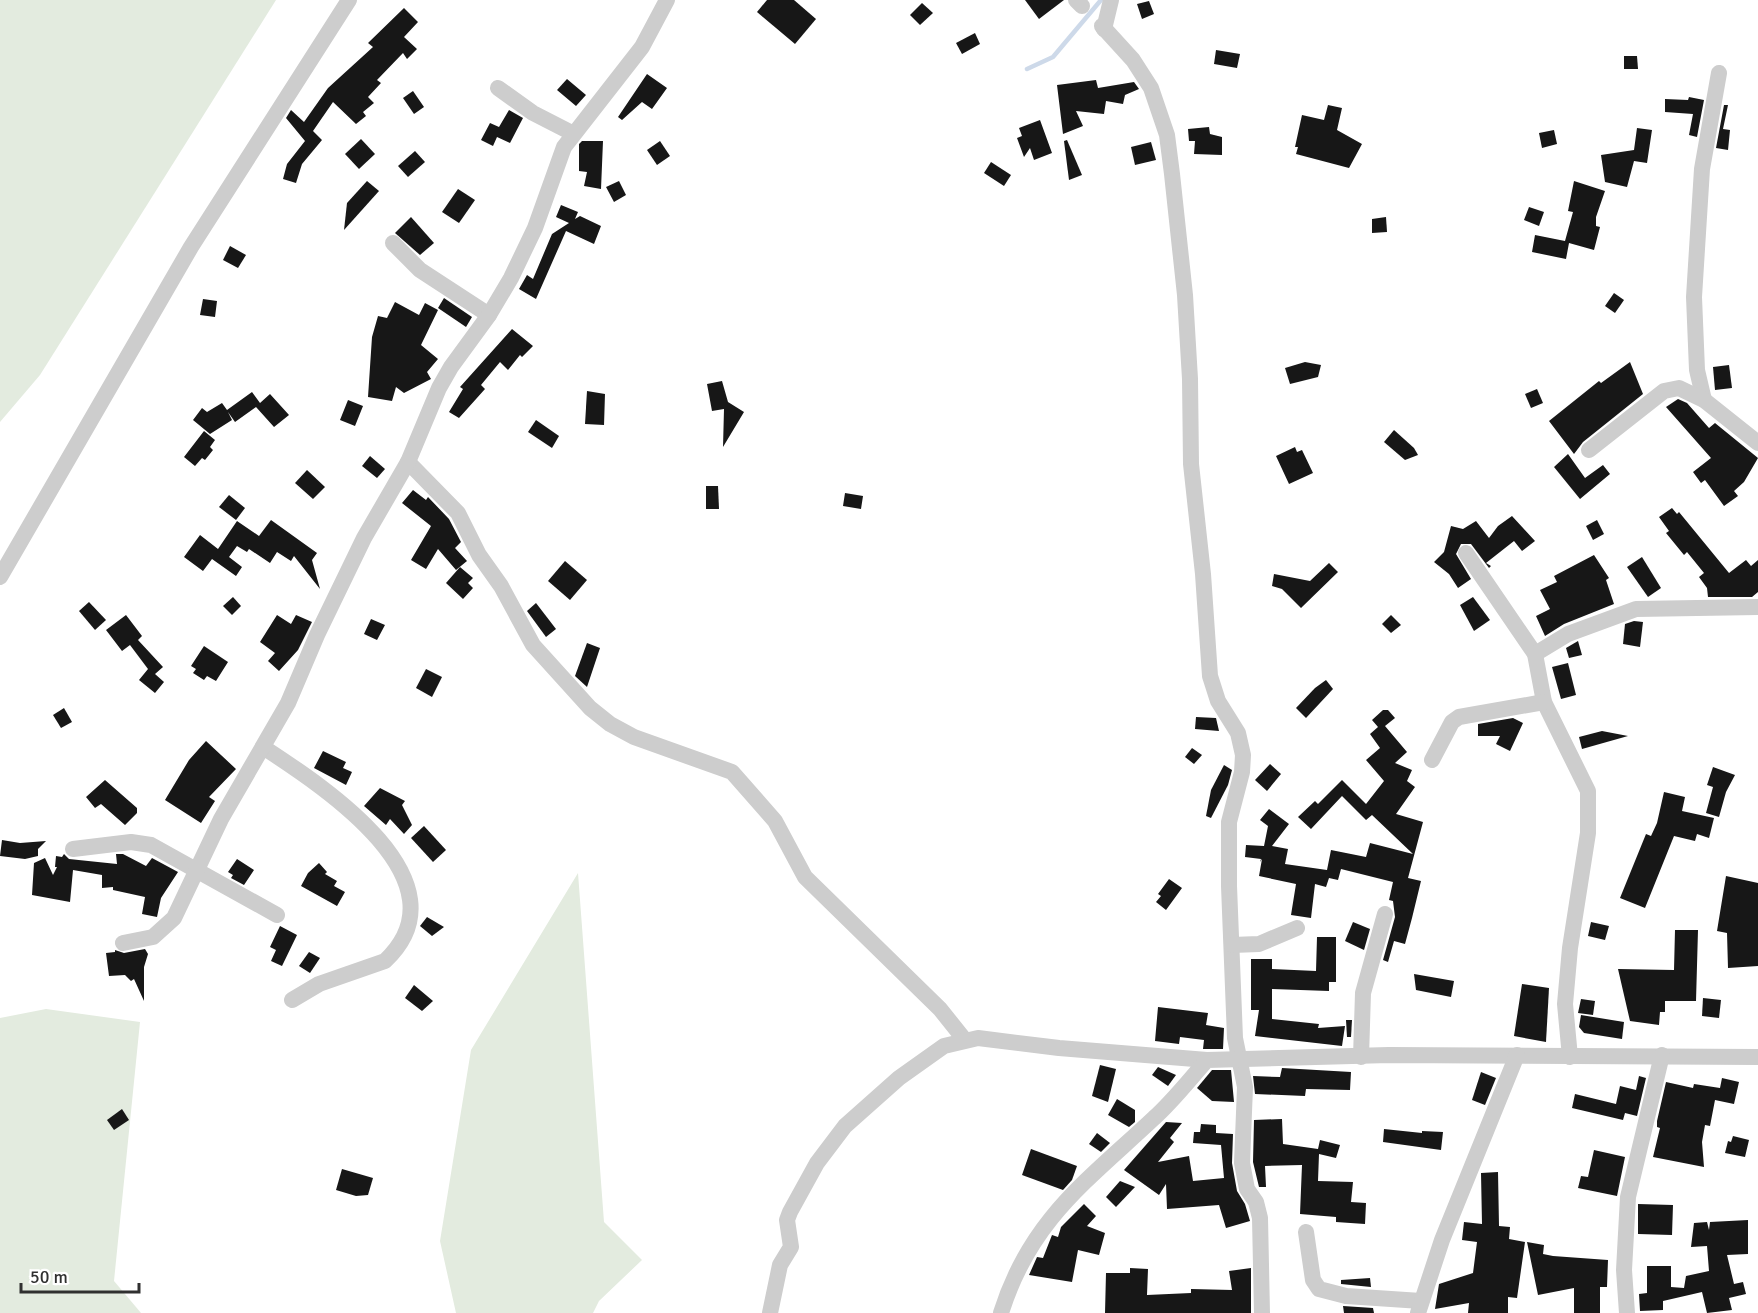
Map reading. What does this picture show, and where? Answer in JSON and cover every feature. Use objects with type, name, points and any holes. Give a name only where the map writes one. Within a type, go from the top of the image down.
[{"type":"street","points":[[0,578],[190,247],[349,0]]},
{"type":"street","points":[[123,943],[145,941],[168,926],[198,872],[221,819],[288,703],[316,635],[364,538],[408,462],[439,388],[451,367],[489,315],[535,228],[564,147],[572,133],[642,47],[667,0]]},
{"type":"street","points":[[1111,0],[1103,28],[1133,60],[1151,88],[1167,135],[1185,294],[1190,379],[1191,464],[1203,574],[1210,676],[1218,700],[1238,734],[1243,755],[1242,772],[1229,822],[1235,1038],[1245,1087],[1243,1178],[1256,1202],[1260,1218],[1262,1313]]},
{"type":"street","points":[[1704,400],[1697,370],[1694,297],[1702,169],[1719,73]]},
{"type":"street","points":[[498,88],[533,113],[572,133]]},
{"type":"street","points":[[393,243],[420,270],[489,315]]},
{"type":"street","points":[[1589,450],[1671,388],[1687,390],[1704,400],[1758,443]]},
{"type":"street","points":[[408,462],[458,513],[479,555],[501,586],[533,645],[590,708],[610,724],[634,737],[732,772],[775,821],[795,862],[811,884],[940,1009],[964,1039]]},
{"type":"street","points":[[1466,553],[1535,654],[1544,702],[1588,790],[1588,832],[1570,948],[1565,1004],[1569,1057]]},
{"type":"street","points":[[1535,654],[1568,634],[1636,609],[1758,607]]},
{"type":"street","points":[[1432,759],[1452,722],[1458,717],[1544,702]]},
{"type":"street","points":[[263,747],[316,782],[362,822],[394,861],[410,894],[410,908],[404,934],[393,953],[385,961],[327,981],[292,1000]]},
{"type":"street","points":[[73,849],[141,842],[164,851],[277,915]]},
{"type":"street","points":[[1361,1057],[1364,993],[1385,915]]},
{"type":"street","points":[[1232,945],[1259,944],[1297,928]]},
{"type":"street","points":[[770,1313],[780,1265],[792,1247],[788,1220],[790,1212],[817,1163],[864,1107],[944,1046],[964,1039],[996,1039],[1059,1048],[1207,1060],[1517,1055],[1758,1057]]},
{"type":"street","points":[[1306,1232],[1313,1281],[1319,1289],[1346,1296],[1420,1307],[1442,1240],[1517,1055]]},
{"type":"street","points":[[1627,1313],[1624,1270],[1628,1197],[1662,1055]]},
{"type":"street","points":[[1001,1313],[1015,1274],[1053,1215],[1157,1116],[1207,1060]]},
{"type":"shaded area","points":[[0,0],[276,0],[40,375],[0,422]]},
{"type":"shaded area","points":[[578,873],[604,1222],[642,1260],[599,1301],[593,1313],[456,1313],[440,1241],[471,1050]]},
{"type":"shaded area","points":[[46,1009],[140,1022],[114,1281],[141,1313],[0,1313],[0,1018]]},
{"type":"building","points":[[767,0],[794,0],[816,19],[795,44],[757,12]]},
{"type":"building","points":[[1025,0],[1064,0],[1039,19]]},
{"type":"building","points":[[1149,1],[1154,14],[1142,19],[1137,4]]},
{"type":"building","points":[[922,3],[933,13],[920,25],[910,15]]},
{"type":"building","points":[[404,8],[418,22],[404,37],[417,49],[407,59],[403,53],[377,80],[381,83],[368,97],[374,103],[363,112],[366,116],[356,124],[333,102],[313,131],[322,140],[302,164],[296,183],[283,179],[287,164],[305,141],[286,118],[291,110],[304,122],[328,88],[373,47],[368,43]]},
{"type":"building","points":[[975,33],[980,44],[962,54],[956,43]]},
{"type":"building","points":[[1216,50],[1240,54],[1237,68],[1214,64]]},
{"type":"building","points":[[1624,56],[1637,56],[1638,69],[1624,69]]},
{"type":"building","points":[[647,74],[667,88],[652,109],[642,102],[622,120],[618,117]]},
{"type":"building","points":[[567,79],[586,95],[576,106],[557,90]]},
{"type":"building","points":[[1096,80],[1098,88],[1134,82],[1139,89],[1125,95],[1123,104],[1106,101],[1104,114],[1076,111],[1083,126],[1063,134],[1057,85]]},
{"type":"building","points":[[413,91],[424,107],[414,114],[403,98]]},
{"type":"building","points":[[1689,97],[1704,100],[1697,137],[1689,135],[1693,114],[1665,112],[1665,99],[1688,100]]},
{"type":"building","points":[[1328,105],[1342,108],[1337,130],[1362,144],[1349,168],[1296,154],[1298,147],[1295,147],[1302,115],[1324,120]]},
{"type":"building","points":[[1724,105],[1728,105],[1723,129],[1730,130],[1728,150],[1716,148]]},
{"type":"building","points":[[509,110],[523,118],[510,143],[497,137],[493,146],[481,140],[490,123],[499,127]]},
{"type":"building","points":[[1040,120],[1052,153],[1034,160],[1030,148],[1024,157],[1017,138],[1022,136],[1019,128]]},
{"type":"building","points":[[1209,127],[1210,134],[1222,137],[1222,155],[1194,154],[1195,141],[1189,141],[1188,129]]},
{"type":"building","points":[[1637,128],[1652,130],[1647,163],[1634,161],[1627,187],[1605,182],[1601,155],[1634,150]]},
{"type":"building","points":[[1554,130],[1557,144],[1542,148],[1539,133]]},
{"type":"building","points":[[361,139],[375,154],[359,169],[345,154]]},
{"type":"building","points":[[1067,140],[1082,175],[1069,180],[1064,141]]},
{"type":"building","points":[[582,141],[603,141],[601,189],[584,186],[587,172],[579,171],[579,144]]},
{"type":"building","points":[[660,141],[670,156],[657,165],[647,150]]},
{"type":"building","points":[[1151,142],[1156,160],[1135,165],[1131,147]]},
{"type":"building","points":[[415,151],[425,162],[408,177],[398,166]]},
{"type":"building","points":[[991,162],[1011,175],[1004,186],[984,173]]},
{"type":"building","points":[[367,181],[379,191],[344,230],[347,203]]},
{"type":"building","points":[[619,181],[626,195],[614,202],[606,187]]},
{"type":"building","points":[[1574,181],[1605,191],[1596,217],[1596,226],[1600,227],[1594,250],[1569,243],[1566,259],[1532,252],[1535,235],[1565,241],[1573,212],[1568,211]]},
{"type":"building","points":[[458,189],[475,200],[459,223],[442,212]]},
{"type":"building","points":[[561,205],[578,212],[575,219],[580,216],[601,226],[594,244],[566,231],[536,299],[519,289],[527,275],[533,279],[552,234],[569,223],[556,217]]},
{"type":"building","points":[[1529,207],[1544,212],[1539,226],[1524,220]]},
{"type":"building","points":[[411,217],[434,243],[420,255],[395,233]]},
{"type":"building","points":[[1386,217],[1387,232],[1372,233],[1372,219]]},
{"type":"building","points":[[230,246],[246,255],[238,268],[223,260]]},
{"type":"building","points":[[1614,293],[1624,300],[1615,313],[1605,306]]},
{"type":"building","points":[[444,298],[472,317],[466,327],[438,308]]},
{"type":"building","points":[[203,299],[217,301],[215,317],[200,315]]},
{"type":"building","points":[[395,302],[419,315],[425,303],[438,310],[421,345],[438,359],[427,372],[431,379],[404,393],[396,387],[392,401],[368,397],[372,337],[378,316],[387,318]]},
{"type":"building","points":[[512,329],[533,346],[522,357],[520,355],[508,370],[500,362],[481,385],[485,389],[459,418],[449,412],[463,389],[460,387]]},
{"type":"building","points":[[1305,362],[1321,365],[1318,377],[1290,384],[1285,368]]},
{"type":"building","points":[[1630,362],[1643,394],[1583,442],[1574,454],[1549,421],[1599,381],[1601,383]]},
{"type":"building","points":[[1729,365],[1732,388],[1715,390],[1713,367]]},
{"type":"building","points":[[722,381],[728,402],[744,412],[723,447],[724,409],[712,411],[707,384]]},
{"type":"building","points":[[1537,389],[1543,403],[1531,408],[1525,394]]},
{"type":"building","points":[[587,391],[605,394],[604,425],[585,424]]},
{"type":"building","points":[[252,392],[260,403],[270,394],[289,415],[274,427],[256,407],[235,422],[228,412],[232,420],[210,434],[193,420],[202,408],[207,412],[222,403],[227,410]]},
{"type":"building","points":[[1678,399],[1687,403],[1709,428],[1715,423],[1758,458],[1744,482],[1734,491],[1738,496],[1724,506],[1705,480],[1701,483],[1693,472],[1711,458],[1666,407]]},
{"type":"building","points":[[348,400],[363,406],[355,426],[340,420]]},
{"type":"building","points":[[536,420],[559,436],[552,448],[528,432]]},
{"type":"building","points":[[1394,430],[1414,448],[1418,455],[1405,460],[1384,442]]},
{"type":"building","points":[[204,431],[215,440],[210,447],[213,450],[205,460],[202,458],[195,466],[184,457]]},
{"type":"building","points":[[1295,447],[1297,452],[1302,450],[1313,473],[1289,484],[1276,456]]},
{"type":"building","points":[[1568,454],[1585,478],[1603,465],[1610,474],[1580,499],[1554,467]]},
{"type":"building","points":[[370,456],[385,469],[377,478],[362,466]]},
{"type":"building","points":[[307,470],[325,487],[313,499],[295,483]]},
{"type":"building","points":[[706,486],[718,486],[719,509],[706,509]]},
{"type":"building","points":[[413,490],[426,500],[428,497],[449,519],[461,542],[455,548],[467,561],[456,570],[438,549],[426,569],[411,560],[431,526],[402,503]]},
{"type":"building","points":[[845,493],[863,496],[861,509],[843,506]]},
{"type":"building","points":[[229,495],[245,508],[236,520],[219,507]]},
{"type":"building","points":[[1672,508],[1677,514],[1679,512],[1729,573],[1746,560],[1751,566],[1758,560],[1758,592],[1752,597],[1708,597],[1707,588],[1699,577],[1704,573],[1687,552],[1684,555],[1666,533],[1669,531],[1659,517]]},
{"type":"building","points":[[1512,516],[1535,541],[1522,551],[1514,541],[1486,563],[1491,566],[1489,568],[1471,544],[1461,544],[1456,554],[1471,579],[1458,588],[1449,574],[1434,562],[1444,552],[1451,526],[1463,529],[1476,521],[1489,538],[1498,526]]},
{"type":"building","points":[[271,520],[317,553],[312,560],[320,589],[294,556],[291,561],[277,552],[270,563],[249,549],[247,552],[237,546],[229,557],[242,567],[236,576],[212,559],[203,571],[184,557],[200,535],[218,549],[237,521],[259,536]]},
{"type":"building","points":[[1597,520],[1604,534],[1593,540],[1586,526]]},
{"type":"building","points":[[1594,555],[1609,578],[1606,580],[1614,604],[1564,624],[1545,636],[1536,616],[1550,609],[1540,590],[1557,582],[1554,576]]},
{"type":"building","points":[[1642,557],[1661,588],[1648,597],[1627,567]]},
{"type":"building","points":[[565,561],[587,580],[570,600],[548,581]]},
{"type":"building","points":[[1329,563],[1338,572],[1301,608],[1282,589],[1272,586],[1274,574],[1310,581]]},
{"type":"building","points":[[460,567],[473,578],[468,583],[473,588],[463,599],[446,583]]},
{"type":"building","points":[[233,597],[241,606],[232,615],[223,606]]},
{"type":"building","points":[[1473,597],[1490,620],[1474,631],[1460,605]]},
{"type":"building","points":[[89,602],[106,620],[95,630],[79,611]]},
{"type":"building","points":[[536,603],[556,629],[546,637],[527,611]]},
{"type":"building","points":[[126,615],[142,636],[138,640],[163,667],[155,674],[164,682],[155,693],[139,680],[148,669],[130,645],[122,651],[106,630]]},
{"type":"building","points":[[277,615],[291,624],[296,615],[312,622],[298,650],[279,671],[268,661],[275,653],[260,642]]},
{"type":"building","points":[[1391,615],[1401,625],[1391,633],[1382,624]]},
{"type":"building","points":[[371,619],[385,625],[377,640],[364,634]]},
{"type":"building","points":[[1634,621],[1643,622],[1640,647],[1623,644],[1625,624]]},
{"type":"building","points":[[1578,641],[1582,655],[1569,658],[1566,648]]},
{"type":"building","points":[[587,643],[600,648],[587,687],[575,676]]},
{"type":"building","points":[[204,646],[228,662],[216,681],[207,676],[204,680],[193,673],[196,669],[191,666]]},
{"type":"building","points":[[1568,663],[1576,695],[1561,699],[1552,667]]},
{"type":"building","points":[[426,669],[442,677],[432,697],[416,688]]},
{"type":"building","points":[[1326,680],[1333,689],[1306,718],[1296,708]]},
{"type":"building","points":[[64,708],[72,722],[61,728],[53,715]]},
{"type":"building","points":[[1383,710],[1388,710],[1395,718],[1385,726],[1407,752],[1395,763],[1412,770],[1407,781],[1415,787],[1396,814],[1423,822],[1408,878],[1421,881],[1412,918],[1405,944],[1394,941],[1388,962],[1383,960],[1395,917],[1393,901],[1389,900],[1393,882],[1341,869],[1338,880],[1329,878],[1326,887],[1315,884],[1311,918],[1291,915],[1296,884],[1259,876],[1262,859],[1260,862],[1261,859],[1245,857],[1246,845],[1264,846],[1268,826],[1260,820],[1269,809],[1289,824],[1272,846],[1288,849],[1285,864],[1327,870],[1331,850],[1366,857],[1370,843],[1413,854],[1372,815],[1366,820],[1342,796],[1311,829],[1298,817],[1315,801],[1318,804],[1342,780],[1366,804],[1384,781],[1366,760],[1380,748],[1370,734],[1378,727],[1372,720]]},
{"type":"building","points":[[1196,717],[1216,718],[1219,731],[1195,729]]},
{"type":"building","points":[[1513,718],[1523,723],[1510,751],[1496,744],[1500,736],[1478,736],[1478,724]]},
{"type":"building","points":[[1602,731],[1628,736],[1582,749],[1579,737]]},
{"type":"building","points":[[206,741],[236,769],[209,797],[215,801],[201,823],[165,800],[189,760]]},
{"type":"building","points":[[1192,748],[1202,755],[1194,764],[1185,757]]},
{"type":"building","points":[[323,751],[346,762],[343,768],[352,772],[346,785],[314,768]]},
{"type":"building","points":[[1270,764],[1281,774],[1267,791],[1255,780]]},
{"type":"building","points":[[1224,765],[1232,770],[1228,785],[1211,818],[1206,816],[1211,790]]},
{"type":"building","points":[[1713,767],[1735,775],[1726,792],[1719,817],[1706,813],[1713,787],[1707,785]]},
{"type":"building","points":[[105,780],[137,808],[137,813],[125,825],[101,804],[95,808],[86,797]]},
{"type":"building","points":[[380,788],[405,801],[402,805],[412,825],[404,834],[390,819],[386,825],[364,806]]},
{"type":"building","points":[[1664,792],[1685,797],[1682,811],[1714,818],[1709,838],[1697,834],[1695,841],[1674,836],[1645,908],[1620,898],[1646,834],[1651,836],[1657,823]]},
{"type":"building","points":[[424,826],[446,850],[433,862],[411,838]]},
{"type":"building","points":[[2,840],[20,843],[46,841],[38,849],[38,856],[25,859],[0,856]]},
{"type":"building","points":[[64,854],[69,859],[117,864],[116,854],[123,854],[146,866],[152,858],[178,872],[161,898],[157,917],[142,914],[145,897],[113,890],[113,887],[102,888],[102,875],[73,870],[70,902],[32,895],[34,863],[45,858],[53,875],[57,867],[55,867],[56,856],[62,857]]},
{"type":"building","points":[[237,859],[254,870],[244,885],[231,878],[233,875],[228,872]]},
{"type":"building","points":[[319,863],[327,872],[325,874],[337,881],[334,886],[345,892],[337,906],[301,886],[308,873]]},
{"type":"building","points":[[1726,876],[1758,883],[1758,966],[1728,968],[1727,933],[1717,931]]},
{"type":"building","points":[[1169,879],[1182,888],[1166,910],[1156,902],[1161,896],[1158,894]]},
{"type":"building","points":[[427,917],[444,927],[432,936],[420,926]]},
{"type":"building","points":[[1353,922],[1370,929],[1364,950],[1345,941]]},
{"type":"building","points":[[1591,922],[1609,926],[1605,940],[1588,936]]},
{"type":"building","points":[[280,926],[297,935],[282,966],[271,961],[276,950],[270,947]]},
{"type":"building","points":[[1675,930],[1698,930],[1696,1001],[1665,1001],[1665,1012],[1660,1012],[1659,1025],[1630,1021],[1618,969],[1674,970]]},
{"type":"building","points":[[1317,937],[1336,937],[1336,982],[1329,982],[1329,991],[1272,989],[1272,1019],[1319,1024],[1318,1028],[1345,1026],[1342,1046],[1255,1036],[1259,1010],[1251,1010],[1251,959],[1272,959],[1272,969],[1316,971]]},
{"type":"building","points":[[145,949],[148,954],[144,967],[144,1001],[134,979],[131,981],[125,975],[109,976],[106,953],[115,952],[115,950],[124,953]]},
{"type":"building","points":[[309,952],[320,958],[310,973],[299,966]]},
{"type":"building","points":[[1414,974],[1454,981],[1451,997],[1416,990]]},
{"type":"building","points":[[1522,984],[1549,988],[1546,1042],[1514,1036]]},
{"type":"building","points":[[414,985],[433,1001],[422,1011],[405,998]]},
{"type":"building","points":[[1703,998],[1721,1000],[1719,1018],[1702,1016]]},
{"type":"building","points":[[1581,999],[1595,1001],[1593,1015],[1578,1013]]},
{"type":"building","points":[[1158,1007],[1208,1013],[1206,1025],[1224,1028],[1223,1049],[1203,1049],[1204,1040],[1180,1037],[1179,1044],[1155,1041]]},
{"type":"building","points":[[1581,1015],[1624,1022],[1622,1039],[1584,1033],[1579,1027]]},
{"type":"building","points":[[1346,1020],[1352,1020],[1351,1037],[1347,1037]]},
{"type":"building","points":[[1100,1065],[1116,1069],[1108,1102],[1092,1096]]},
{"type":"building","points":[[1158,1067],[1176,1075],[1168,1086],[1152,1075]]},
{"type":"building","points":[[1282,1068],[1351,1072],[1350,1090],[1306,1089],[1305,1096],[1255,1094],[1253,1076],[1280,1077]]},
{"type":"building","points":[[1212,1070],[1231,1070],[1234,1102],[1212,1101],[1197,1088]]},
{"type":"building","points":[[1481,1072],[1496,1078],[1485,1105],[1472,1100]]},
{"type":"building","points":[[1639,1076],[1646,1078],[1637,1116],[1625,1113],[1623,1120],[1572,1108],[1575,1094],[1616,1104],[1620,1086],[1636,1090]]},
{"type":"building","points":[[1722,1078],[1739,1082],[1734,1104],[1715,1100],[1710,1126],[1705,1125],[1702,1142],[1704,1167],[1653,1157],[1660,1128],[1657,1127],[1657,1121],[1666,1082],[1693,1088],[1694,1084],[1720,1088]]},
{"type":"building","points":[[1117,1099],[1135,1110],[1135,1122],[1129,1127],[1108,1115]]},
{"type":"building","points":[[122,1109],[129,1120],[114,1130],[107,1120]]},
{"type":"building","points":[[1282,1119],[1283,1144],[1318,1149],[1320,1140],[1340,1145],[1336,1158],[1319,1154],[1318,1181],[1353,1182],[1351,1202],[1366,1203],[1365,1224],[1336,1222],[1336,1217],[1300,1214],[1302,1165],[1265,1166],[1266,1187],[1259,1187],[1253,1162],[1254,1120]]},
{"type":"building","points":[[1166,1122],[1182,1123],[1170,1138],[1174,1142],[1158,1162],[1189,1156],[1193,1181],[1224,1178],[1221,1145],[1193,1143],[1194,1132],[1200,1132],[1201,1124],[1216,1125],[1216,1133],[1233,1134],[1232,1163],[1237,1191],[1245,1204],[1250,1221],[1226,1228],[1219,1205],[1167,1209],[1166,1184],[1159,1195],[1124,1170]]},
{"type":"building","points":[[1384,1129],[1422,1133],[1422,1131],[1443,1132],[1441,1150],[1383,1142]]},
{"type":"building","points":[[1097,1133],[1110,1143],[1101,1152],[1089,1144]]},
{"type":"building","points":[[1733,1136],[1749,1140],[1745,1157],[1725,1153],[1728,1141],[1731,1142]]},
{"type":"building","points":[[1031,1149],[1077,1166],[1072,1180],[1063,1190],[1022,1175]]},
{"type":"building","points":[[1594,1150],[1625,1157],[1617,1196],[1578,1188],[1581,1176],[1588,1177]]},
{"type":"building","points":[[342,1169],[373,1178],[368,1195],[356,1196],[336,1190]]},
{"type":"building","points":[[1498,1172],[1499,1226],[1510,1227],[1509,1239],[1525,1242],[1517,1298],[1508,1297],[1508,1313],[1468,1313],[1469,1303],[1435,1309],[1439,1284],[1473,1273],[1477,1242],[1462,1240],[1464,1222],[1482,1224],[1481,1173]]},
{"type":"building","points":[[1120,1181],[1135,1187],[1116,1207],[1106,1197]]},
{"type":"building","points":[[1084,1204],[1096,1216],[1087,1226],[1105,1233],[1099,1255],[1078,1250],[1072,1282],[1029,1275],[1037,1257],[1043,1258],[1052,1235],[1058,1237],[1061,1227]]},
{"type":"building","points":[[1638,1204],[1673,1205],[1672,1235],[1638,1234]]},
{"type":"building","points":[[1748,1220],[1748,1254],[1727,1255],[1734,1284],[1743,1282],[1746,1294],[1729,1298],[1732,1310],[1707,1313],[1702,1292],[1663,1301],[1663,1310],[1640,1311],[1639,1294],[1647,1293],[1647,1266],[1671,1266],[1671,1287],[1684,1288],[1686,1276],[1709,1271],[1707,1246],[1691,1247],[1694,1223],[1707,1222],[1709,1230],[1710,1222]]},
{"type":"building","points":[[1527,1242],[1544,1245],[1543,1254],[1608,1260],[1607,1287],[1600,1287],[1600,1313],[1574,1313],[1574,1288],[1538,1295]]},
{"type":"building","points":[[1130,1268],[1148,1269],[1147,1295],[1191,1293],[1191,1289],[1232,1290],[1229,1271],[1251,1268],[1251,1313],[1105,1313],[1106,1273],[1130,1273]]},
{"type":"building","points":[[1370,1278],[1371,1287],[1341,1284],[1341,1280]]},
{"type":"building","points":[[1343,1306],[1373,1308],[1374,1313],[1344,1313]]},
{"type":"waterway","points":[[1027,69],[1053,57],[1101,0]]}]
